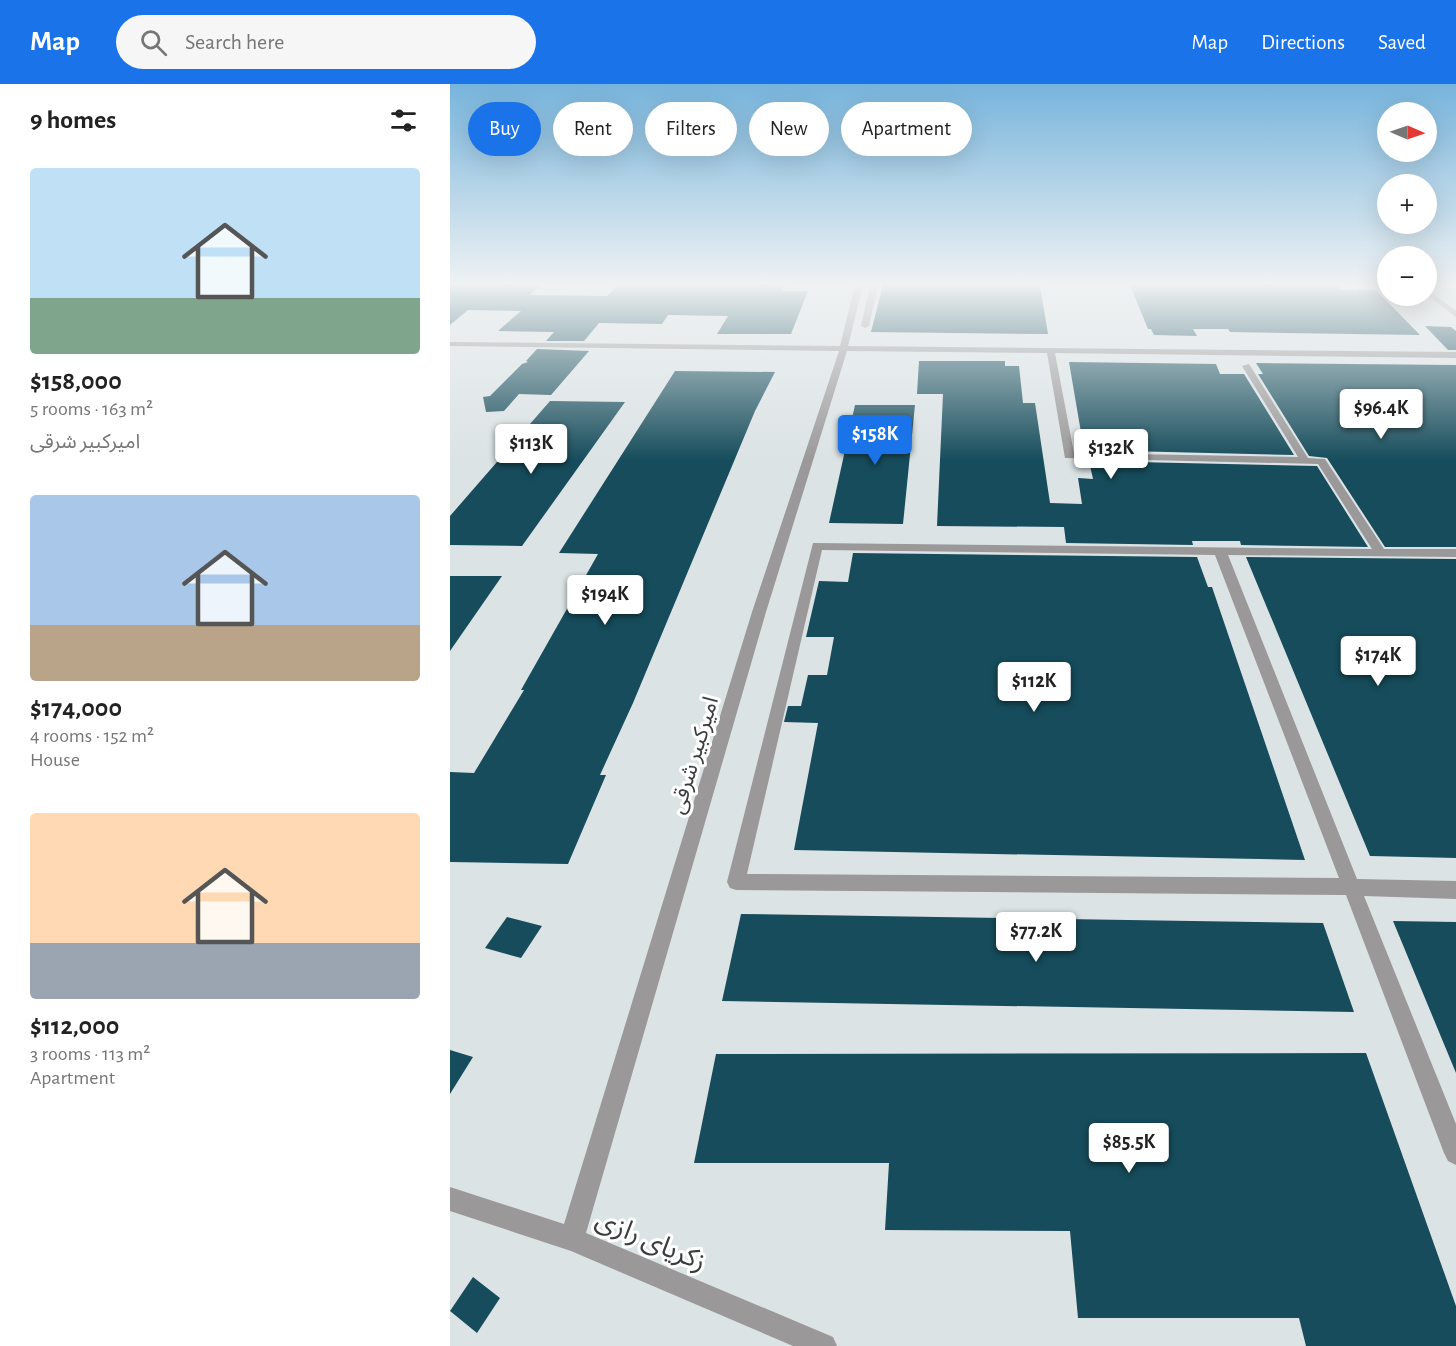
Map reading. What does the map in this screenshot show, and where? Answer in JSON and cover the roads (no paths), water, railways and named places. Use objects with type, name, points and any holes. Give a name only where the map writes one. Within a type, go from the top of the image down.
[{"type":"street","name":"امیرکبیر شرقی","points":[[572,1239],[759,612],[845,344]]},
{"type":"street","points":[[450,345],[1456,355]]},
{"type":"street","points":[[1051,352],[1069,456],[1321,461],[1380,552]]},
{"type":"street","points":[[1246,366],[1305,461]]},
{"type":"street","points":[[1456,553],[817,546],[736,882],[1354,887],[1456,890]]},
{"type":"street","points":[[1220,551],[1354,887],[1456,1153]]},
{"type":"street","name":"زکریای رازی","points":[[450,1198],[572,1239],[824,1346]]}]
